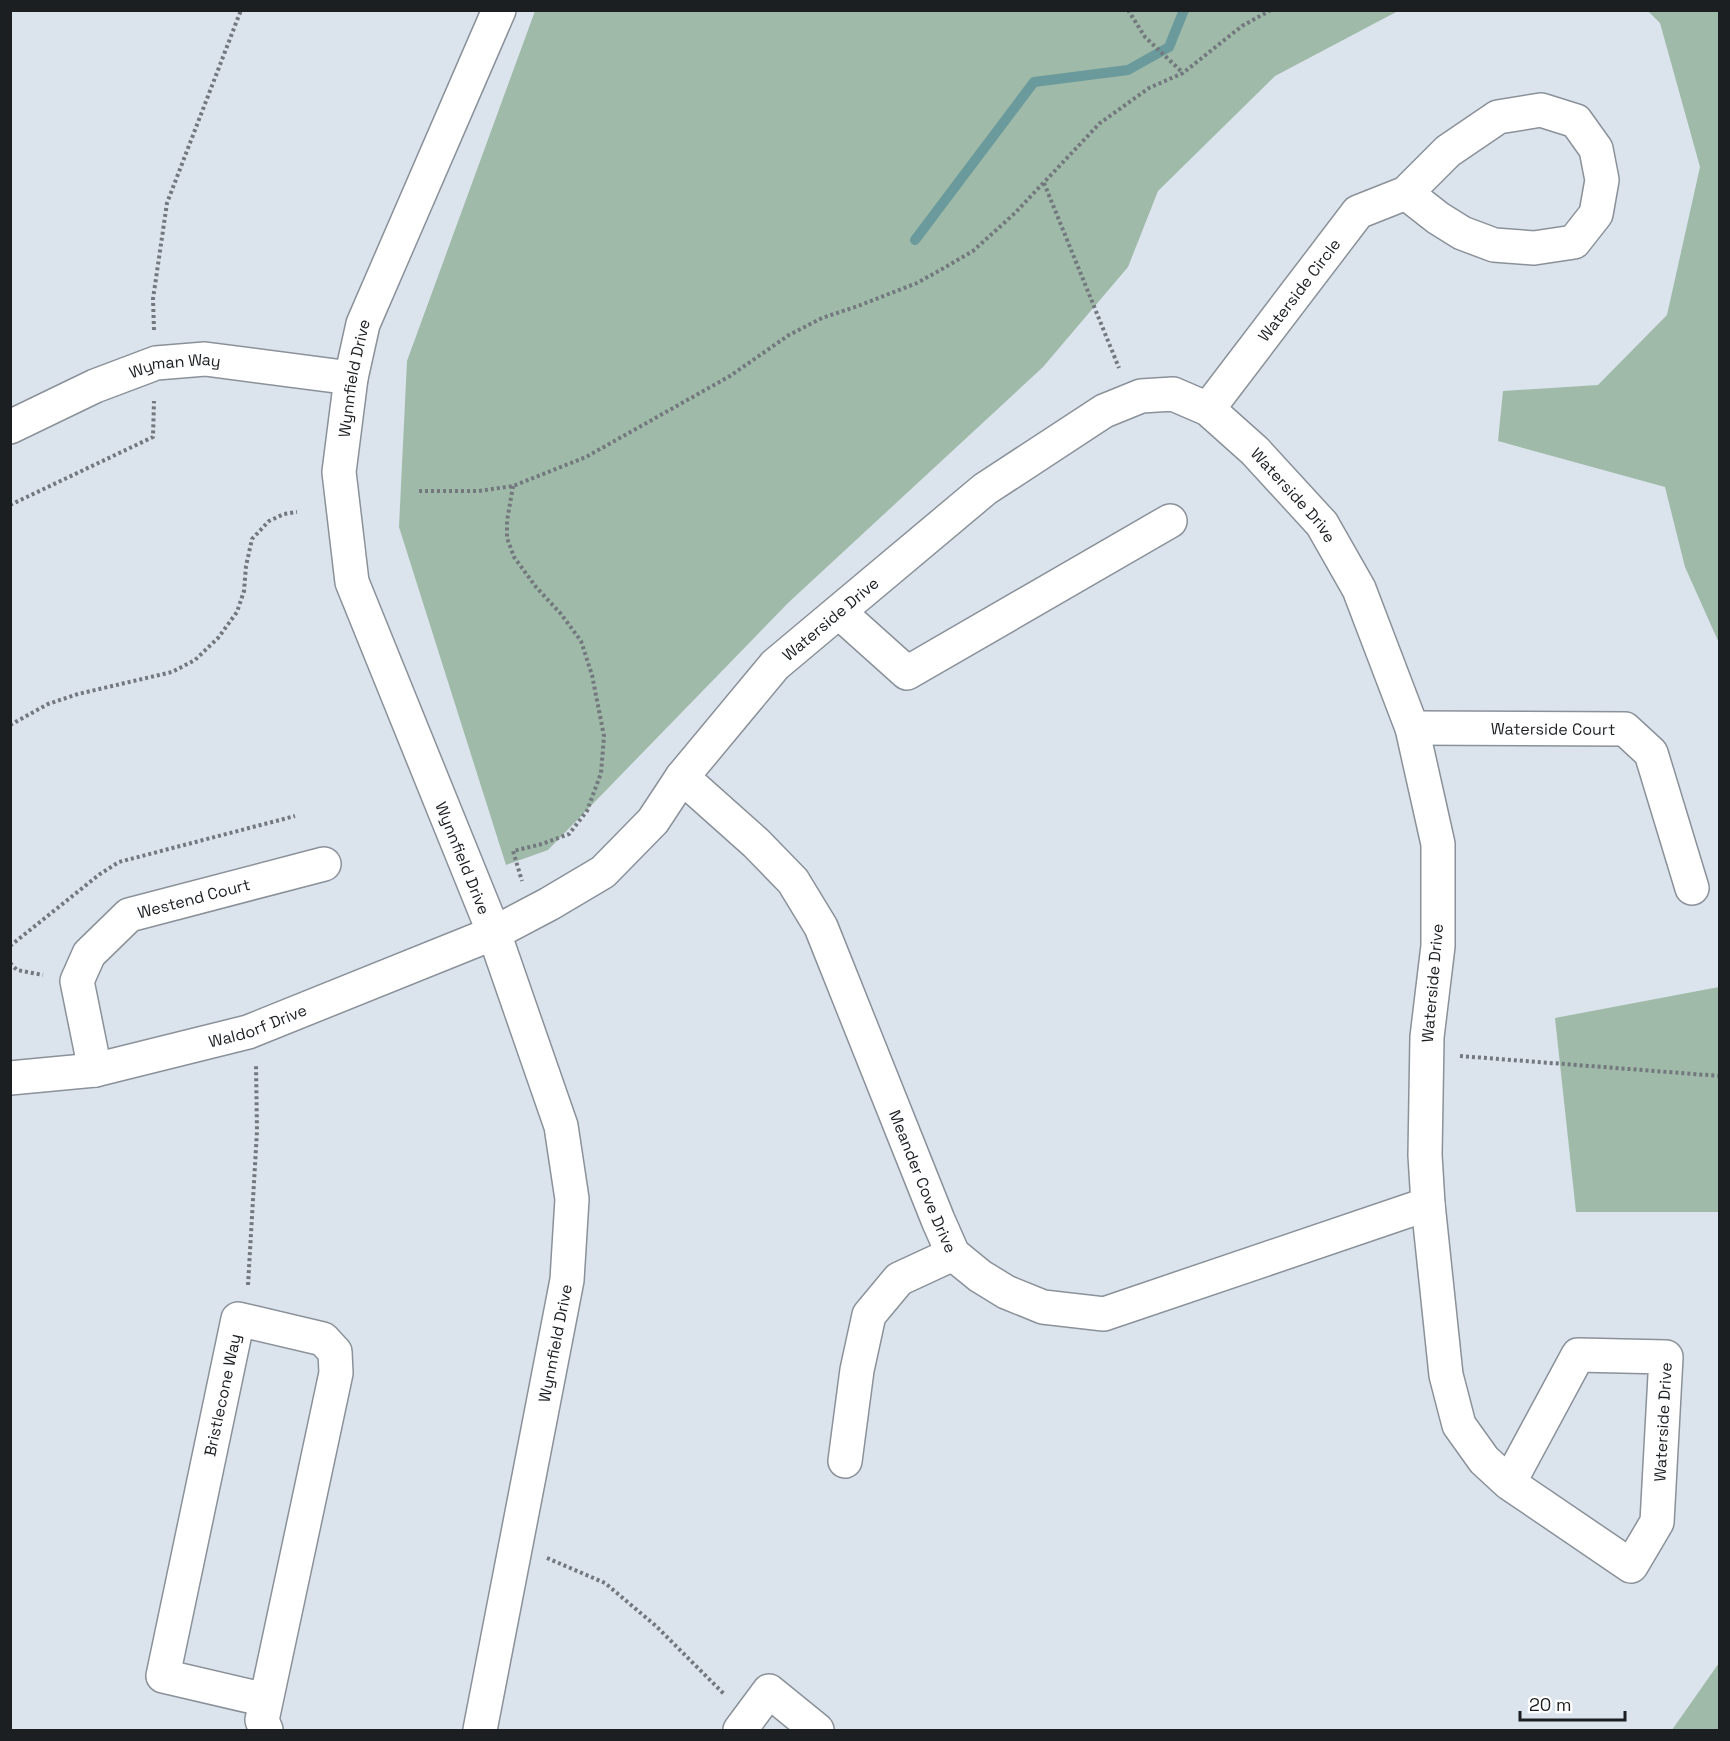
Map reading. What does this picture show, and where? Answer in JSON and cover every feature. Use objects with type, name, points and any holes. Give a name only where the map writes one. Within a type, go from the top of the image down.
[{"type":"street","name":"Wynnfield Drive","points":[[480,1731],[567,1280],[572,1199],[561,1126],[494,933],[352,582],[339,472],[351,378],[363,324],[499,10]]},
{"type":"street","name":"Waterside Circle","points":[[1208,410],[1358,212],[1406,193],[1448,151],[1498,117],[1540,110],[1576,121],[1596,149],[1602,180],[1596,214],[1574,242],[1534,248],[1494,245],[1462,233],[1406,193]]},
{"type":"street","name":"Wyman Way","points":[[10,427],[94,386],[156,363],[205,359],[351,378]]},
{"type":"street","name":"Waterside Drive","points":[[494,933],[603,872],[653,821],[682,777],[775,665],[985,489],[1104,411],[1131,399],[1173,394],[1208,410],[1255,451],[1322,524],[1359,589],[1412,728],[1438,844],[1438,946],[1427,1037],[1425,1155],[1446,1375],[1459,1425],[1484,1460],[1509,1483],[1630,1566],[1657,1522],[1666,1357],[1578,1355],[1509,1483]]},
{"type":"street","points":[[839,612],[907,673],[1170,521]]},
{"type":"street","name":"Waterside Court","points":[[1412,728],[1625,729],[1651,753],[1692,888]]},
{"type":"street","name":"Meander Cove Drive","points":[[682,777],[756,843],[793,881],[821,927],[953,1254],[980,1276],[1006,1292],[1043,1307],[1104,1314],[1428,1204]]},
{"type":"street","name":"Westend Court","points":[[94,1070],[76,981],[89,954],[129,915],[324,864]]},
{"type":"street","name":"Waldorf Drive","points":[[10,1078],[94,1070],[256,1029],[494,933]]},
{"type":"street","points":[[845,1461],[857,1370],[870,1316],[899,1279],[953,1254]]},
{"type":"street","name":"Bristlecone Way","points":[[238,1319],[323,1339],[335,1352],[336,1373],[266,1715],[163,1676],[238,1319]]},
{"type":"street","points":[[744,1725],[769,1691],[817,1731]]},
{"type":"path","points":[[156,363],[153,299],[167,203],[241,10]]},
{"type":"path","points":[[1128,10],[1145,38],[1183,74]]},
{"type":"path","points":[[419,491],[479,491],[513,486],[586,457],[730,376],[789,335],[822,318],[917,283],[944,268],[973,251],[1015,213],[1100,123],[1149,88],[1183,74],[1242,26],[1272,10]]},
{"type":"path","points":[[1043,183],[1131,399]]},
{"type":"path","points":[[10,505],[153,437]]},
{"type":"path","points":[[513,486],[507,520],[507,538],[514,557],[581,641],[592,675],[604,736],[602,773],[587,811],[569,834],[513,851],[533,913]]},
{"type":"path","points":[[10,725],[48,704],[78,694],[172,672],[195,660],[218,638],[237,612],[244,591],[246,566],[252,539],[269,521],[284,514],[297,512]]},
{"type":"path","points":[[10,946],[100,874],[119,862],[295,816]]},
{"type":"path","points":[[246,1320],[257,1131],[256,1029]]},
{"type":"path","points":[[1427,1053],[1719,1076]]},
{"type":"path","points":[[516,1545],[605,1583],[656,1626],[744,1725]]},
{"type":"green space","points":[[535,10],[1398,11],[1275,76],[1158,191],[1128,267],[1043,367],[788,603],[548,850],[506,865],[399,527],[407,361]]},
{"type":"green space","points":[[1648,11],[1719,11],[1719,643],[1685,567],[1665,487],[1498,441],[1503,391],[1598,385],[1667,315],[1700,167],[1660,23]]},
{"type":"green space","points":[[1719,987],[1719,1212],[1576,1212],[1555,1018]]},
{"type":"green space","points":[[1719,1663],[1719,1730],[1672,1730]]},
{"type":"waterway","points":[[915,240],[1034,82],[1128,70],[1169,47],[1184,10]]}]
